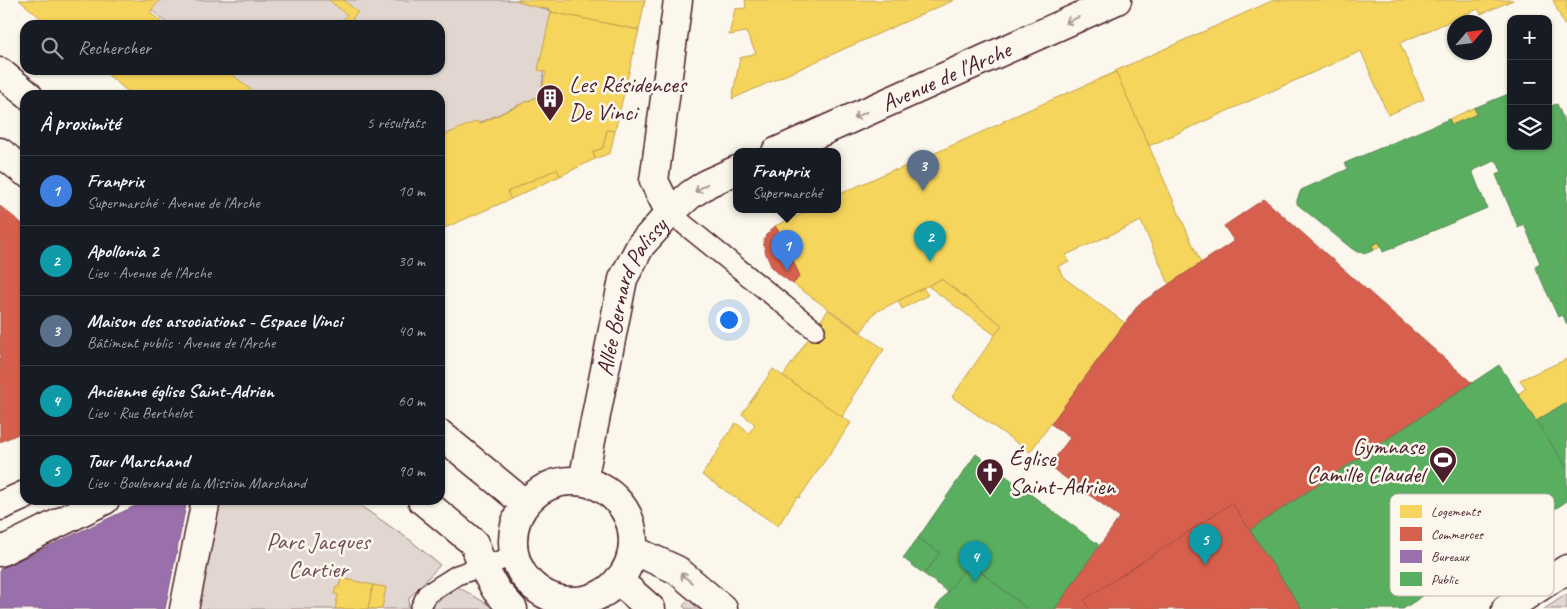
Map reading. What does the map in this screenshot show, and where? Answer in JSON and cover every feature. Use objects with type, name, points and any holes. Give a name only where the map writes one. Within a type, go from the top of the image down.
[{"type":"street","name":"Allée Bernard Palissy","points":[[583,482],[623,279],[641,245],[670,213],[654,181],[678,0]]},
{"type":"street","name":"Avenue de l'Arche","points":[[785,148],[1117,0]]},
{"type":"street","points":[[0,72],[22,90]]},
{"type":"street","points":[[0,152],[20,168]]},
{"type":"street","points":[[670,213],[690,195],[708,183],[733,172]]},
{"type":"street","points":[[445,438],[525,504]]},
{"type":"street","points":[[567,481],[583,482],[604,490],[622,505],[632,526],[632,550],[628,566],[618,580],[605,592],[573,605],[535,588],[522,574],[514,556],[513,538],[516,520],[525,504],[537,493],[551,485],[567,481]]},
{"type":"street","points":[[0,506],[20,497]]},
{"type":"street","points":[[0,552],[95,505]]},
{"type":"street","points":[[184,609],[205,505]]},
{"type":"street","points":[[428,505],[474,543],[483,567],[496,590],[513,609]]},
{"type":"street","points":[[632,550],[677,570],[723,609]]},
{"type":"street","points":[[1554,578],[1567,569]]},
{"type":"street","points":[[618,580],[651,609]]},
{"type":"street","points":[[1506,609],[1526,596]]},
{"type":"lane","points":[[670,213],[815,330]]},
{"type":"lane","points":[[420,609],[427,594],[458,576],[514,556]]},
{"type":"green space","points":[[140,0],[522,0],[551,12],[541,95],[445,139],[445,90],[246,90],[228,75],[445,75],[445,20],[163,20]]},
{"type":"green space","name":"Parc Jacques Cartier","points":[[214,505],[359,505],[410,540],[440,565],[409,598],[408,609],[195,609]]},
{"type":"green space","name":"Parc Jacques Cartier","points":[[458,587],[496,609],[433,609],[435,603]]},
{"type":"green space","points":[[1567,594],[1567,609],[1544,609]]},
{"type":"green space","points":[[692,597],[707,609],[686,609],[683,606]]},
{"type":"building: Logements","points":[[19,0],[159,1],[150,12],[159,20],[43,20]]},
{"type":"building: Logements","points":[[329,0],[343,0],[358,12],[352,19],[353,20],[342,20],[347,15]]},
{"type":"building: Logements","points":[[516,0],[645,0],[639,30],[551,12],[551,10],[528,5]]},
{"type":"building: Logements","points":[[745,0],[954,0],[732,99],[740,58],[756,53],[746,32],[729,35],[735,9],[746,8]]},
{"type":"building: Logements","points":[[1274,0],[1513,0],[1481,14],[1478,9],[1464,15],[1447,15],[1447,23],[1400,43],[1424,99],[1388,115],[1361,51],[1149,146],[1115,71]]},
{"type":"building: Logements","points":[[1553,0],[1567,0],[1567,23],[1564,25]]},
{"type":"building: Logements","name":"Les Résidences De Vinci","points":[[551,12],[639,30],[615,131],[607,130],[603,148],[593,152],[595,159],[560,176],[557,169],[507,192],[511,199],[445,228],[445,135],[477,121],[479,124],[541,95],[546,72],[538,70]]},
{"type":"building: Logements","points":[[1116,72],[1201,263],[1169,284],[1141,221],[1066,255],[1069,262],[1058,266],[1063,277],[1125,323],[1030,452],[952,397],[1002,325],[941,279],[874,313],[861,332],[793,284],[800,276],[775,226],[803,213],[841,213],[841,194]]},
{"type":"building: Logements","points":[[108,75],[233,75],[251,90],[126,90]]},
{"type":"building: Logements","points":[[1474,108],[1477,114],[1452,125],[1449,119]]},
{"type":"building: Logements","points":[[607,130],[615,131],[610,153],[595,159],[593,152],[603,148]]},
{"type":"building: Logements","points":[[557,169],[560,176],[511,199],[507,192]]},
{"type":"building: Logements","points":[[1379,242],[1381,247],[1374,250],[1372,245]]},
{"type":"building: Logements","points":[[941,279],[1002,325],[995,335],[928,286]]},
{"type":"building: Logements","points":[[923,288],[928,295],[902,309],[898,301]]},
{"type":"building: Logements","points":[[828,310],[884,349],[851,399],[853,400],[842,417],[783,376]]},
{"type":"building: Logements","points":[[1567,359],[1567,407],[1565,403],[1536,421],[1518,394],[1526,388],[1520,380]]},
{"type":"building: Logements","points":[[773,369],[851,423],[778,526],[702,475],[736,423],[749,433],[755,424],[742,414]]},
{"type":"building: Logements","points":[[341,578],[373,585],[368,609],[335,609],[338,595],[334,594],[336,587],[339,587]]},
{"type":"building: Logements","points":[[373,585],[386,587],[382,609],[368,609]]},
{"type":"building: Commerces","points":[[1264,199],[1472,383],[1250,530],[1232,503],[1084,600],[1090,609],[1055,609],[1120,517],[1049,466],[1070,438],[1051,424],[1139,304],[1234,241],[1224,226]]},
{"type":"building: Commerces","points":[[0,206],[20,222],[20,433],[0,442]]},
{"type":"building: Commerces","points":[[775,226],[800,276],[793,284],[771,266],[766,254],[763,242],[766,235]]},
{"type":"building: Commerces","points":[[1232,503],[1302,609],[1090,609],[1084,600]]},
{"type":"building: Bureaux","points":[[137,505],[186,505],[165,609],[0,609],[0,569]]},
{"type":"building: Public","points":[[1507,95],[1507,150],[1552,150],[1552,106],[1557,104],[1567,128],[1567,147],[1565,148],[1567,152],[1567,325],[1563,315],[1558,317],[1535,266],[1540,263],[1524,224],[1518,227],[1496,175],[1502,172],[1496,160],[1472,171],[1487,208],[1383,252],[1379,242],[1372,245],[1374,250],[1367,253],[1357,252],[1297,204],[1301,190],[1348,169],[1345,163],[1449,119],[1452,125],[1477,114],[1474,108]]},
{"type":"building: Public","name":"Gymnase Camille Claudel","points":[[1499,365],[1567,468],[1567,501],[1554,510],[1554,494],[1390,494],[1390,596],[1423,596],[1403,609],[1302,609],[1250,530]]},
{"type":"building: Public","points":[[1565,403],[1567,407],[1567,468],[1536,421]]},
{"type":"building: Public","name":"Église Saint-Adrien","points":[[976,454],[1099,545],[1055,609],[1027,609],[979,569],[964,570],[948,592],[924,574],[940,553],[918,538]]},
{"type":"building: Public","points":[[918,538],[940,553],[924,574],[903,558]]},
{"type":"building: Public","points":[[979,569],[1027,609],[935,609],[964,570]]},
{"type":"place","name":"Les Résidences De Vinci","points":[[550,122]]},
{"type":"place","name":"Maison des associations - Espace Vinci","points":[[923,191]]},
{"type":"place","name":"Apollonia 2","points":[[930,262]]},
{"type":"place","name":"Franprix","points":[[787,271]]},
{"type":"place","name":"Gymnase Camille Claudel","points":[[1443,484]]},
{"type":"place","name":"Église Saint-Adrien","points":[[990,496]]},
{"type":"place","name":"Tour Marchand","points":[[1205,565]]},
{"type":"place","name":"Ancienne église Saint-Adrien","points":[[975,582]]}]
